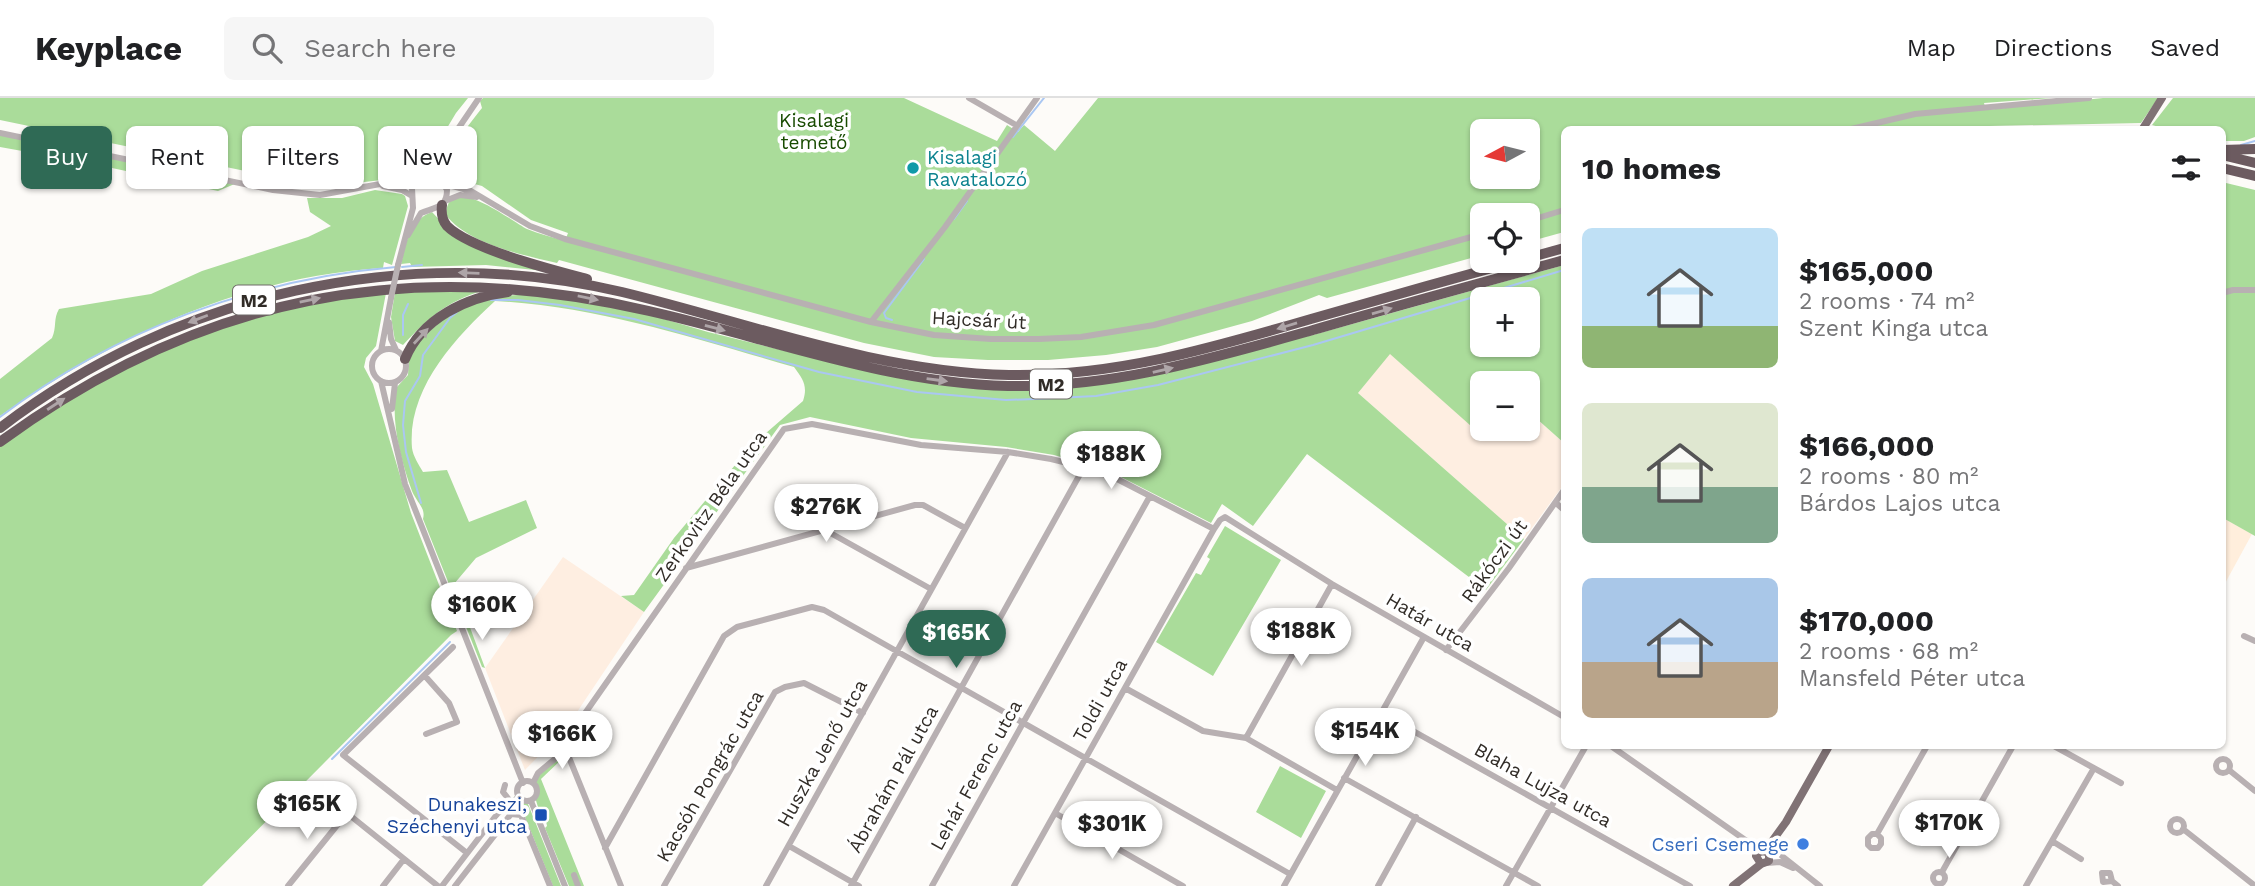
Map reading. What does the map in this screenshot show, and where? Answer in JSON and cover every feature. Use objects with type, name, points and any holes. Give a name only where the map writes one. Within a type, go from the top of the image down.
[{"type":"highway","points":[[2226,150],[2255,149]]},
{"type":"highway","points":[[2226,156],[2255,163]]},
{"type":"highway","points":[[2226,169],[2255,176]]},
{"type":"highway","points":[[443,203],[443,219],[448,226],[472,243],[620,292]]},
{"type":"highway","points":[[1540,255],[1561,249]]},
{"type":"highway","name":"M2","points":[[0,442],[57,402],[141,356],[189,335],[256,312],[335,295],[403,287],[463,285],[527,289],[580,297],[649,310],[885,373],[1010,386],[1069,384],[1130,377],[1561,261]]},
{"type":"highway","name":"M2","points":[[0,428],[75,377],[136,345],[216,312],[296,290],[369,278],[461,273],[537,278],[620,292],[873,358],[956,372],[1012,375],[1067,373],[1175,357],[1475,273]]},
{"type":"highway","points":[[405,359],[419,336],[456,306],[487,295],[527,289]]},
{"type":"main road","points":[[2144,126],[2162,98]]},
{"type":"main road","points":[[1733,886],[1777,839],[1827,749]]},
{"type":"street","points":[[460,126],[479,98]]},
{"type":"street","points":[[969,98],[1016,125]]},
{"type":"street","points":[[871,322],[945,227],[1037,98]]},
{"type":"street","points":[[1864,126],[1916,114],[2089,98]]},
{"type":"street","points":[[0,133],[284,191],[320,195],[378,185]]},
{"type":"street","points":[[374,185],[393,187],[428,210]]},
{"type":"street","points":[[395,383],[381,381],[374,375],[372,366],[374,358],[381,351],[414,189]]},
{"type":"street","points":[[443,203],[447,189]]},
{"type":"street","name":"Hajcsár út","points":[[465,189],[530,226],[551,234],[871,322],[934,335],[991,339],[1081,337],[1123,332],[1470,237]]},
{"type":"street","points":[[404,243],[418,217],[428,210],[460,195],[483,198]]},
{"type":"street","points":[[1540,217],[1561,211]]},
{"type":"street","points":[[2226,293],[2255,290]]},
{"type":"street","points":[[388,315],[391,339],[407,365],[404,376],[395,383],[391,400],[392,422]]},
{"type":"street","points":[[381,351],[396,350]]},
{"type":"street","points":[[381,381],[405,484],[523,783]]},
{"type":"street","name":"Zerkovitz Béla utca","points":[[533,783],[538,773],[556,758],[784,429],[812,424],[921,445],[1008,452],[1084,467],[1119,480],[1214,529]]},
{"type":"street","name":"Huszka Jenő utca","points":[[766,886],[1008,452]]},
{"type":"street","name":"Ábrahám Pál utca","points":[[854,885],[1084,467]]},
{"type":"street","name":"Rákóczi út","points":[[1446,650],[1561,495]]},
{"type":"street","name":"Lehár Ferenc utca","points":[[932,886],[1150,496]]},
{"type":"street","points":[[1556,503],[1561,507]]},
{"type":"street","points":[[686,568],[915,505],[923,505],[965,528]]},
{"type":"street","name":"Határ utca","points":[[1214,529],[1222,518],[1228,517],[1332,584],[1561,715]]},
{"type":"street","name":"Toldi utca","points":[[1015,884],[1214,529]]},
{"type":"street","points":[[825,530],[931,589]]},
{"type":"street","points":[[1246,738],[1332,584]]},
{"type":"street","points":[[605,848],[720,642],[729,632],[813,607],[824,610],[1290,874]]},
{"type":"street","points":[[2244,636],[2255,640]]},
{"type":"street","points":[[1284,886],[1424,637]]},
{"type":"street","points":[[453,647],[343,755],[467,853]]},
{"type":"street","points":[[425,676],[449,703],[457,722],[426,734]]},
{"type":"street","name":"Kacsóh Pongrác utca","points":[[664,886],[775,692],[803,683],[863,713]]},
{"type":"street","points":[[1125,688],[1203,731],[1246,738],[1337,790]]},
{"type":"street","name":"Blaha Lujza utca","points":[[1381,713],[1690,886]]},
{"type":"street","points":[[564,745],[621,886]]},
{"type":"street","points":[[1506,886],[1584,749]]},
{"type":"street","points":[[1615,749],[1742,838],[1763,857],[1795,868]]},
{"type":"street","points":[[1877,834],[1925,749]]},
{"type":"street","points":[[1942,872],[2011,749]]},
{"type":"street","points":[[2059,749],[2121,783]]},
{"type":"street","points":[[2026,886],[2094,768]]},
{"type":"street","points":[[2229,770],[2255,791]]},
{"type":"street","points":[[1344,778],[1538,886]]},
{"type":"street","points":[[523,783],[533,783],[537,791],[536,797],[531,801],[524,801],[519,797],[518,788],[523,783]]},
{"type":"street","points":[[312,785],[440,886],[498,813],[510,801],[519,797]]},
{"type":"street","points":[[505,785],[503,792],[510,801]]},
{"type":"street","points":[[531,801],[565,886]]},
{"type":"street","points":[[288,886],[347,813]]},
{"type":"street","points":[[455,886],[514,813],[521,815],[550,886]]},
{"type":"street","points":[[1055,813],[1183,886]]},
{"type":"street","points":[[1380,885],[1416,817]]},
{"type":"street","points":[[2183,829],[2254,885]]},
{"type":"street","points":[[1777,839],[1782,856],[1820,886]]},
{"type":"street","points":[[2052,841],[2081,859]]},
{"type":"street","points":[[789,846],[854,885]]},
{"type":"street","points":[[1763,857],[1782,856]]},
{"type":"street","points":[[383,886],[404,859]]},
{"type":"street","points":[[574,875],[578,886]]},
{"type":"street","points":[[2112,881],[2118,886]]},
{"type":"street","points":[[1015,884],[1025,886]]},
{"type":"shaded area","points":[[1390,353],[1470,424],[1470,441],[1540,441],[1540,422],[1561,440],[1561,488],[1524,539],[1358,393]]},
{"type":"shaded area","points":[[2226,520],[2252,534],[2226,582]]},
{"type":"shaded area","points":[[563,557],[644,612],[567,727],[525,770],[485,668]]},
{"type":"green space","points":[[0,98],[468,98],[448,126],[378,126],[378,180],[364,182],[364,126],[242,126],[242,170],[228,167],[228,126],[126,126],[126,146],[112,143],[112,126],[29,126],[0,120]]},
{"type":"green space","name":"Kisalagi temető","points":[[483,98],[904,98],[997,141],[1007,125],[1018,132],[1024,125],[1055,151],[1098,98],[2052,98],[1984,103],[1986,110],[2103,98],[2158,98],[2141,123],[1989,126],[1561,126],[1561,233],[1540,239],[1540,203],[1470,203],[1470,258],[1327,298],[1319,295],[1252,321],[1157,347],[1048,360],[934,357],[864,343],[559,260],[557,263],[528,256],[482,241],[468,234],[446,215],[449,202],[457,197],[468,197],[532,231],[565,241],[568,233],[531,220],[477,185],[477,126],[468,126],[482,108],[480,101]]},
{"type":"green space","points":[[2173,98],[2255,98],[2255,137],[2244,141],[2226,141],[2226,126],[2152,125]]},
{"type":"green space","points":[[0,135],[21,139],[21,151],[0,147]]},
{"type":"green space","points":[[112,158],[126,161],[126,171],[112,168]]},
{"type":"green space","points":[[2226,183],[2255,190],[2255,536],[2226,520]]},
{"type":"green space","points":[[375,190],[402,194],[408,206],[392,265],[384,262],[383,268],[280,284],[182,315],[89,360],[0,416],[0,379],[52,338],[59,309],[151,294],[202,271],[308,237],[331,226],[310,212],[307,198],[342,198]]},
{"type":"green space","points":[[432,212],[448,229],[545,271],[486,265],[412,267],[410,263],[401,264],[414,226]]},
{"type":"green space","points":[[1561,266],[1561,440],[1540,422],[1540,371],[1470,371],[1470,425],[1390,354],[1358,393],[1524,539],[1486,590],[1307,454],[1253,526],[1222,504],[1211,523],[1121,477],[1054,455],[1006,447],[911,438],[810,417],[780,425],[644,612],[621,596],[634,595],[674,538],[751,446],[803,401],[805,387],[802,379],[794,367],[646,325],[571,309],[495,301],[464,331],[437,366],[417,405],[412,426],[412,448],[423,472],[447,470],[469,522],[526,500],[537,528],[476,558],[454,584],[485,668],[482,667],[423,519],[422,508],[412,491],[400,453],[395,414],[396,388],[408,375],[409,355],[416,343],[455,309],[496,296],[537,294],[647,314],[708,332],[884,375],[1068,387],[1313,335],[1470,291],[1470,357],[1540,357],[1540,287],[1485,287]]},
{"type":"green space","points":[[490,289],[452,303],[422,325],[403,345],[395,341],[391,317],[395,292]]},
{"type":"green space","points":[[386,293],[376,346],[366,358],[364,367],[373,384],[411,513],[457,631],[202,886],[0,886],[0,446],[71,396],[180,341],[226,325],[303,305]]},
{"type":"green space","points":[[1225,526],[1281,560],[1213,676],[1156,642],[1196,573],[1201,575],[1210,559],[1207,557]]},
{"type":"green space","points":[[563,758],[541,779],[584,886],[569,886],[545,828],[547,826],[544,811],[540,812],[536,802],[535,786],[540,774]]},
{"type":"green space","points":[[1280,766],[1326,791],[1301,838],[1256,812]]},
{"type":"green space","points":[[517,793],[526,799],[561,886],[553,886],[525,817],[511,802]]},
{"type":"waterway","points":[[1013,137],[1044,98]]},
{"type":"waterway","points":[[2241,145],[2255,141]]},
{"type":"waterway","points":[[954,219],[967,201]]},
{"type":"waterway","points":[[892,320],[886,318],[884,313],[924,259]]},
{"type":"waterway","points":[[402,267],[422,265]]},
{"type":"waterway","points":[[0,417],[44,386],[90,359],[138,334],[188,314],[290,283],[396,267]]},
{"type":"waterway","points":[[491,300],[560,305],[634,319],[819,372],[917,392],[1006,400],[1096,396],[1158,385],[1313,345],[1561,271]]},
{"type":"waterway","points":[[403,335],[403,315],[408,304]]},
{"type":"waterway","points":[[421,503],[406,452],[403,425],[405,401],[420,376],[423,355],[457,312]]},
{"type":"waterway","points":[[332,759],[450,642]]},
{"type":"place","name":"Kisalagi Ravatalozó","points":[[913,168]]},
{"type":"place","name":"Dunakeszi, Széchenyi utca","points":[[541,815]]},
{"type":"place","name":"Cseri Csemege","points":[[1803,844]]}]
